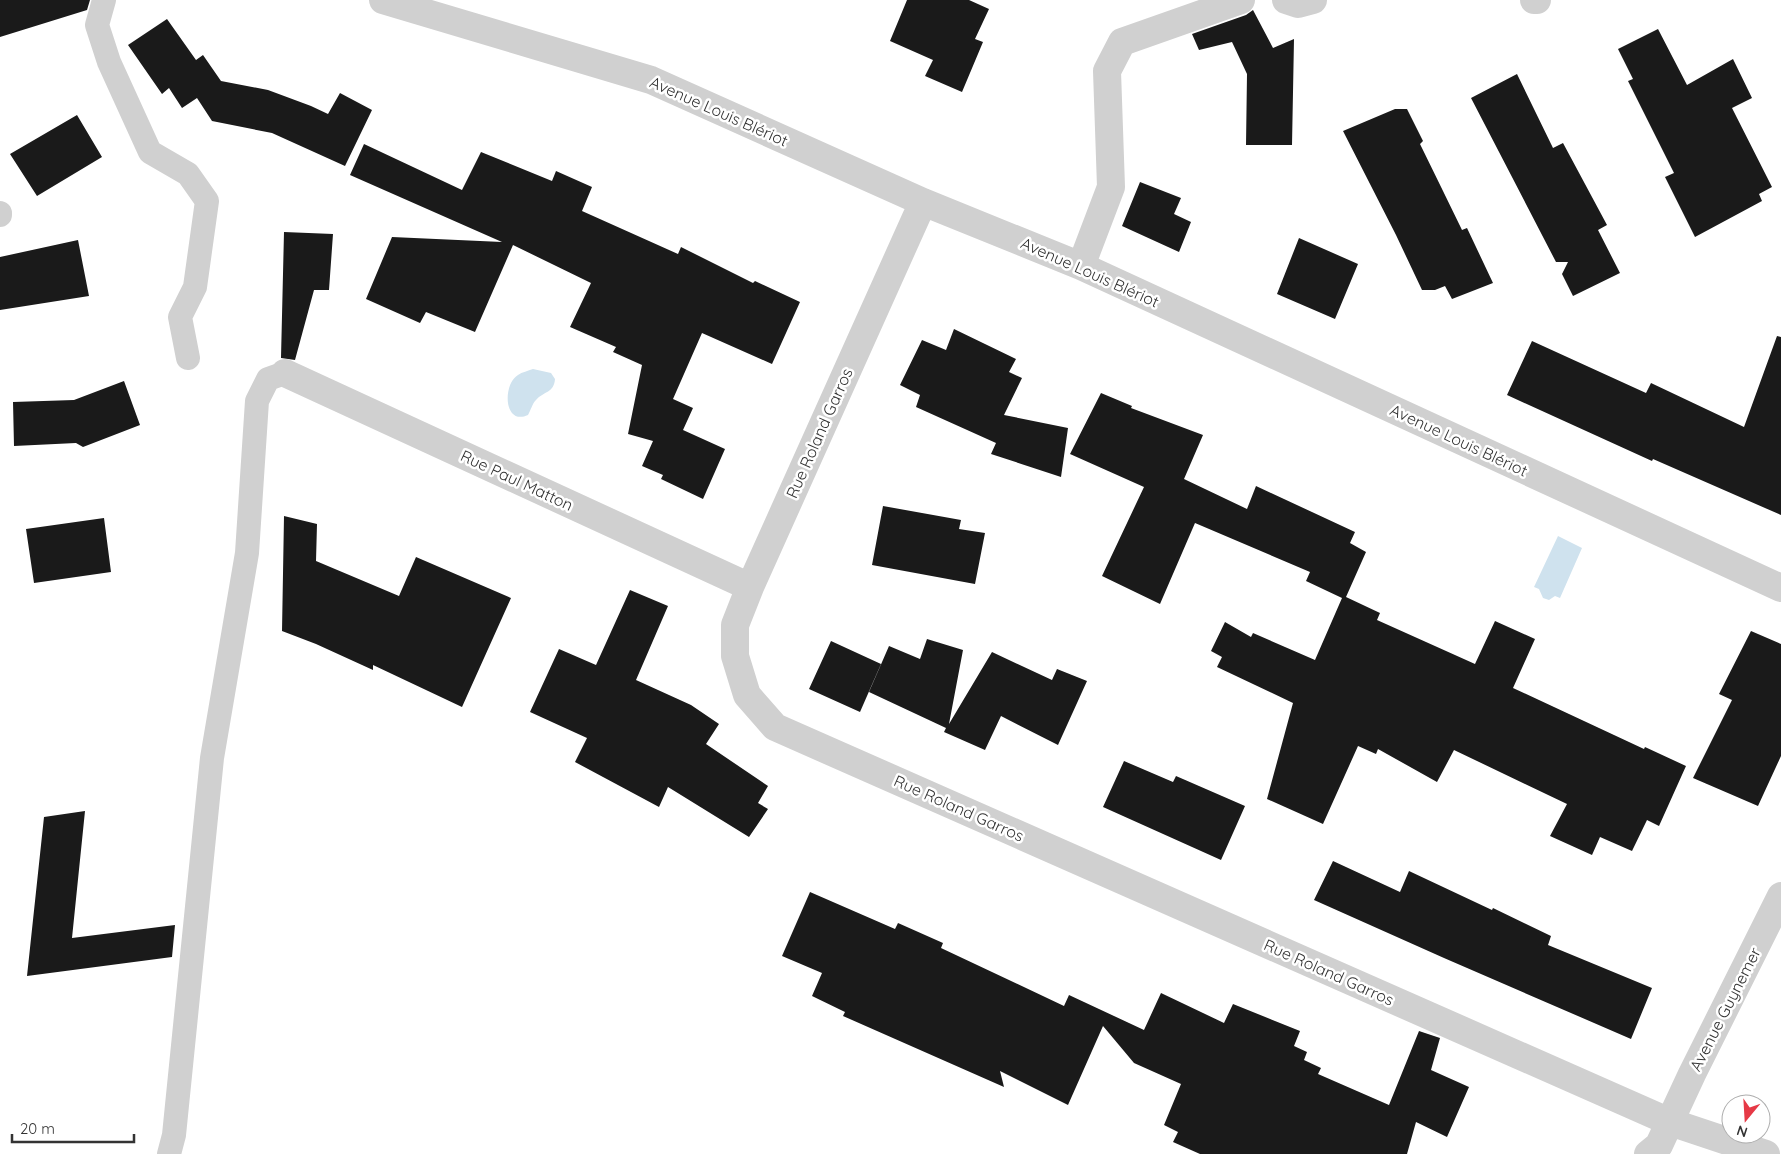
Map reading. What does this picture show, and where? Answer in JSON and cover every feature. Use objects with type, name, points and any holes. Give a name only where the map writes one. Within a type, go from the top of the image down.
[{"type":"street","name":"Avenue Louis Blériot","points":[[383,0],[651,80],[923,202],[1081,266],[1781,588]]},
{"type":"street","points":[[1081,266],[1111,187],[1107,71],[1122,42],[1241,0]]},
{"type":"street","points":[[1286,0],[1298,4],[1313,0]]},
{"type":"street","name":"Rue Roland Garros","points":[[923,202],[750,587],[735,625],[735,656],[748,695],[775,727],[1670,1122],[1766,1154]]},
{"type":"street","name":"Rue Paul Matton","points":[[285,372],[750,587]]},
{"type":"street","name":"Avenue Guynemer","points":[[1648,1154],[1659,1145],[1692,1074],[1781,896]]},
{"type":"lane","points":[[104,0],[97,25],[109,62],[150,152],[188,174],[206,201],[195,286],[180,317],[188,358]]},
{"type":"lane","points":[[170,1154],[174,1136],[212,758],[247,553],[256,401],[268,379],[285,372]]},
{"type":"water","points":[[533,369],[551,373],[555,379],[553,387],[539,397],[528,415],[520,417],[514,415],[508,403],[509,387],[518,375]]},
{"type":"water","points":[[1558,536],[1582,548],[1560,598],[1555,596],[1549,600],[1543,598],[1539,589],[1534,587]]},
{"type":"building","points":[[0,0],[90,0],[87,10],[0,37]]},
{"type":"building","points":[[907,0],[969,0],[989,9],[975,39],[983,42],[962,92],[925,76],[933,60],[890,41]]},
{"type":"building","points":[[1253,10],[1273,48],[1294,39],[1292,145],[1246,145],[1247,74],[1232,42],[1199,50],[1192,34],[1246,15]]},
{"type":"building","points":[[167,19],[196,60],[203,55],[221,81],[268,90],[328,114],[340,93],[372,110],[345,166],[272,133],[212,121],[197,98],[182,108],[169,88],[162,94],[128,45]]},
{"type":"building","points":[[1658,29],[1687,85],[1733,59],[1752,98],[1732,108],[1772,187],[1759,194],[1762,201],[1695,237],[1665,177],[1674,173],[1628,81],[1633,79],[1618,49]]},
{"type":"building","points":[[1517,74],[1553,148],[1563,143],[1607,225],[1598,230],[1620,273],[1573,296],[1562,274],[1568,262],[1556,262],[1471,98]]},
{"type":"building","points":[[1395,109],[1407,109],[1423,141],[1420,144],[1462,230],[1467,228],[1493,283],[1452,299],[1445,286],[1435,290],[1422,290],[1343,131]]},
{"type":"building","points":[[77,115],[102,157],[37,196],[10,154]]},
{"type":"building","points":[[364,144],[462,190],[481,152],[552,181],[556,171],[592,187],[582,211],[678,254],[681,247],[753,283],[755,281],[800,302],[772,364],[702,333],[673,399],[693,408],[683,430],[725,449],[703,499],[661,479],[663,475],[642,466],[653,441],[628,434],[642,365],[613,352],[616,347],[570,327],[591,283],[513,245],[475,332],[426,312],[420,323],[366,299],[392,237],[502,242],[350,175]]},
{"type":"building","points":[[1140,182],[1181,198],[1174,214],[1191,222],[1179,252],[1122,226]]},
{"type":"building","points":[[284,232],[333,234],[329,290],[314,290],[295,360],[281,358]]},
{"type":"building","points":[[1299,238],[1358,264],[1335,319],[1277,294]]},
{"type":"building","points":[[78,240],[89,296],[0,310],[0,257]]},
{"type":"building","points":[[954,329],[1016,359],[1009,372],[1022,378],[1004,415],[1068,428],[1061,477],[991,454],[996,443],[916,407],[920,395],[900,385],[922,340],[946,350]]},
{"type":"building","points":[[1777,336],[1781,337],[1781,515],[1653,459],[1652,461],[1507,395],[1532,341],[1646,393],[1651,383],[1744,427]]},
{"type":"building","points":[[124,381],[140,425],[83,447],[76,443],[14,446],[13,402],[74,400]]},
{"type":"building","points":[[1101,393],[1132,406],[1131,408],[1203,435],[1184,479],[1247,509],[1256,486],[1355,532],[1350,543],[1366,552],[1346,597],[1380,613],[1377,620],[1475,664],[1495,621],[1535,639],[1513,688],[1644,749],[1645,747],[1686,766],[1659,826],[1647,820],[1632,851],[1600,837],[1592,855],[1550,836],[1567,804],[1454,750],[1437,782],[1378,749],[1376,754],[1358,746],[1323,824],[1267,799],[1293,703],[1217,667],[1222,657],[1211,651],[1225,622],[1251,637],[1253,633],[1315,660],[1342,598],[1306,581],[1310,572],[1195,523],[1160,604],[1102,576],[1144,487],[1070,454]]},
{"type":"building","points":[[883,506],[961,520],[959,529],[985,533],[975,584],[872,565]]},
{"type":"building","points":[[284,516],[317,524],[316,561],[399,596],[416,557],[511,598],[462,707],[373,665],[373,670],[282,631]]},
{"type":"building","points":[[104,518],[111,572],[34,583],[26,529]]},
{"type":"building","points":[[630,590],[668,606],[636,680],[691,705],[719,724],[706,744],[768,786],[758,803],[768,809],[749,837],[668,787],[659,807],[575,762],[587,738],[530,712],[559,649],[596,665]]},
{"type":"building","points":[[1751,631],[1781,644],[1781,756],[1758,806],[1693,778],[1732,700],[1719,694]]},
{"type":"building","points":[[927,639],[963,650],[949,724],[992,652],[1052,680],[1057,669],[1087,681],[1058,745],[1001,716],[985,750],[944,732],[946,728],[869,692],[889,646],[920,659]]},
{"type":"building","points":[[831,641],[881,664],[860,712],[809,689]]},
{"type":"building","points":[[1124,761],[1173,782],[1176,776],[1245,806],[1221,860],[1103,807]]},
{"type":"building","points":[[85,811],[72,938],[175,925],[172,957],[27,976],[44,817]]},
{"type":"building","points":[[1333,861],[1400,892],[1409,871],[1551,936],[1548,945],[1652,988],[1631,1039],[1314,900]]},
{"type":"building","points":[[810,892],[895,929],[898,923],[943,943],[941,948],[1064,1006],[1069,995],[1144,1030],[1161,993],[1224,1023],[1233,1004],[1300,1031],[1294,1046],[1307,1052],[1304,1060],[1321,1068],[1318,1074],[1389,1105],[1419,1031],[1440,1038],[1431,1070],[1469,1087],[1447,1137],[1416,1122],[1407,1154],[1200,1154],[1173,1142],[1178,1132],[1164,1125],[1181,1084],[1134,1063],[1103,1026],[1068,1105],[1000,1071],[1004,1087],[843,1016],[845,1012],[812,996],[822,973],[782,956]]}]
